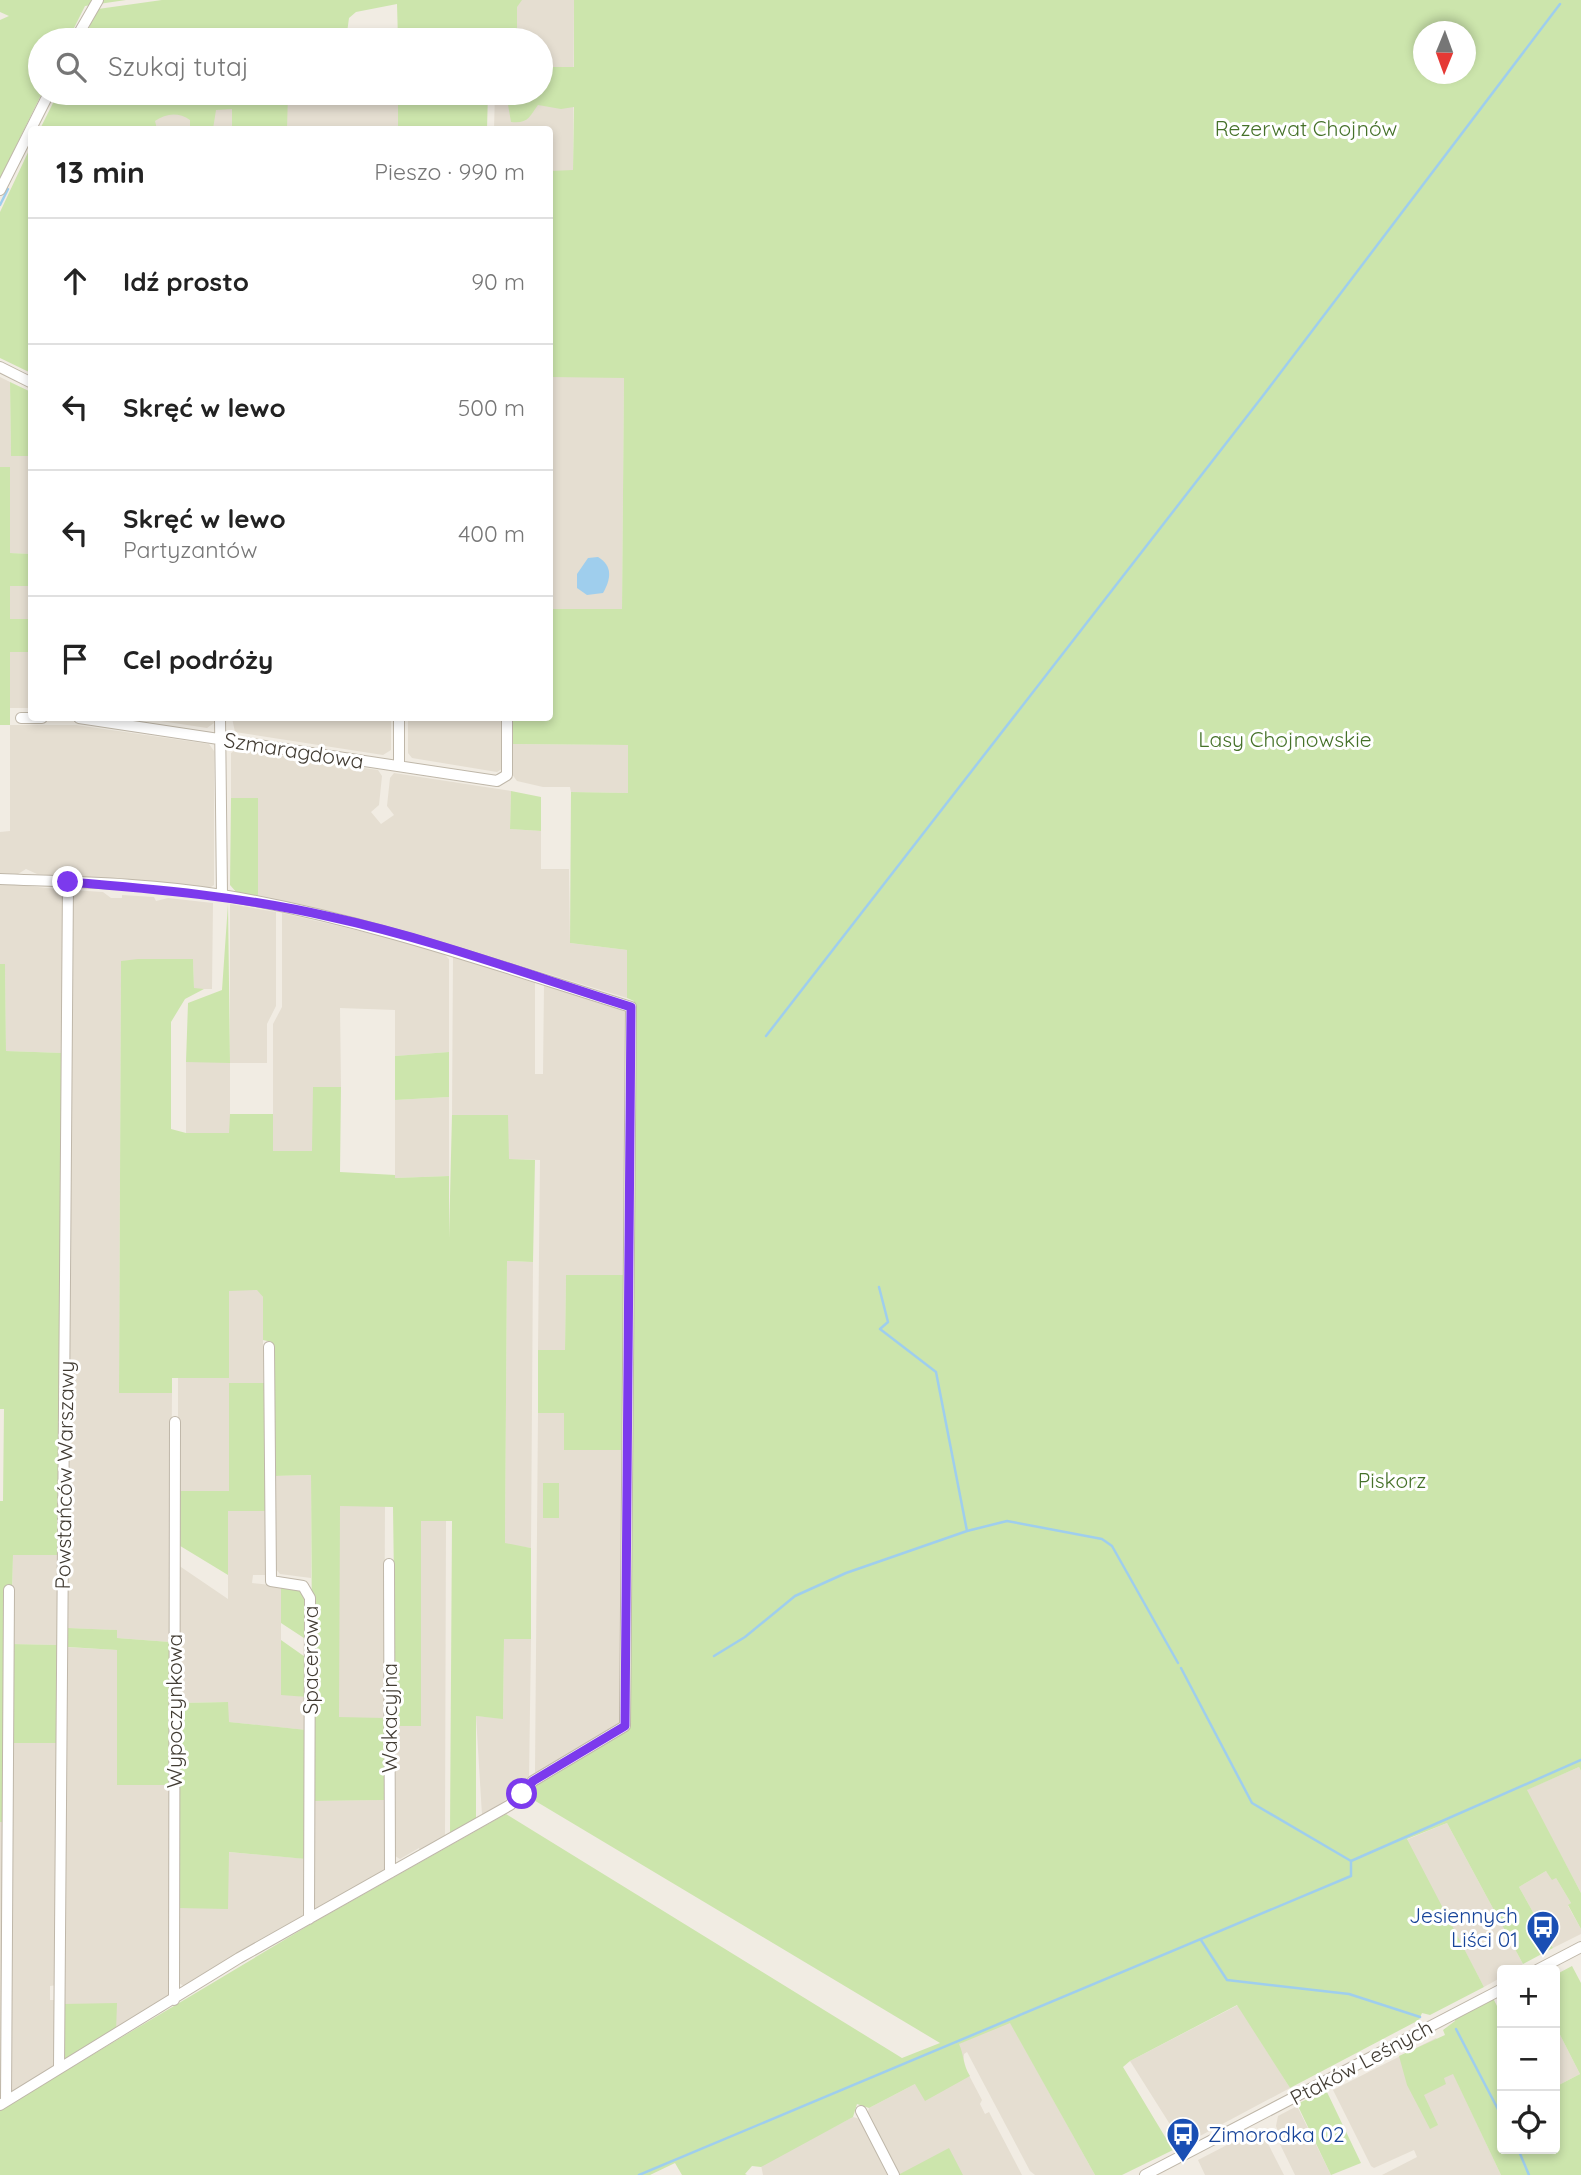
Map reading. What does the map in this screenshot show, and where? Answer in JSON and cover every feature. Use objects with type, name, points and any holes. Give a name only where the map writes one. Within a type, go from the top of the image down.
[{"type":"street","points":[[82,28],[97,1]]},
{"type":"street","points":[[32,126],[43,105]]},
{"type":"street","points":[[0,190],[28,135]]},
{"type":"street","points":[[0,367],[28,381]]},
{"type":"street","points":[[21,718],[28,718]]},
{"type":"street","name":"Szmaragdowa","points":[[99,721],[497,781],[507,775],[507,721]]},
{"type":"street","points":[[220,721],[222,895]]},
{"type":"street","points":[[399,721],[399,766]]},
{"type":"street","points":[[0,879],[222,895],[392,932],[631,1007],[625,1726],[533,1781],[510,1805],[239,1958],[3,2103]]},
{"type":"street","name":"Powstańców Warszawy","points":[[59,2068],[68,882]]},
{"type":"street","name":"Spacerowa","points":[[269,1347],[271,1581],[303,1586],[310,1598],[309,1919]]},
{"type":"street","name":"Wypoczynkowa","points":[[174,2000],[175,1422]]},
{"type":"street","name":"Wakacyjna","points":[[389,1564],[390,1873]]},
{"type":"street","points":[[3,2103],[9,1590]]},
{"type":"street","points":[[1547,1965],[1581,1947]]},
{"type":"street","name":"Ptaków Leśnych","points":[[1145,2175],[1497,1992]]},
{"type":"street","points":[[861,2111],[894,2175]]},
{"type":"shaded area","points":[[488,0],[574,0],[573,170],[553,292],[553,126],[494,126],[495,105],[553,105],[553,28],[488,28]]},
{"type":"shaded area","points":[[126,105],[398,105],[398,126],[126,126]]},
{"type":"shaded area","points":[[0,377],[10,382],[11,456],[28,456],[28,554],[10,553],[10,468],[0,467]]},
{"type":"shaded area","points":[[553,377],[624,377],[622,609],[553,609]]},
{"type":"shaded area","points":[[10,585],[28,586],[28,619],[10,619]]},
{"type":"shaded area","points":[[10,652],[28,652],[28,708],[10,708]]},
{"type":"shaded area","points":[[161,721],[214,721],[207,728]]},
{"type":"shaded area","points":[[233,721],[391,721],[391,750],[383,755],[235,732]]},
{"type":"shaded area","points":[[408,721],[503,721],[502,769],[497,772],[412,758],[408,753]]},
{"type":"shaded area","points":[[10,725],[76,725],[209,744],[214,751],[214,885],[208,889],[37,874],[26,869],[18,874],[0,873],[0,832],[10,831]]},
{"type":"shaded area","points":[[511,744],[628,745],[628,793],[571,792],[570,787],[543,787],[517,781],[511,773]]},
{"type":"shaded area","points":[[237,749],[378,770],[382,776],[379,805],[371,812],[381,824],[394,815],[387,806],[390,778],[394,773],[511,791],[510,829],[541,831],[541,869],[569,869],[570,943],[627,950],[627,998],[341,914],[258,898],[258,798],[231,798],[231,753]]},
{"type":"shaded area","points":[[0,883],[66,890],[63,1053],[6,1051],[5,964],[0,964]]},
{"type":"shaded area","points":[[72,890],[103,892],[111,898],[122,898],[122,895],[154,897],[156,901],[168,898],[213,903],[212,989],[194,989],[193,959],[121,961],[119,1393],[172,1393],[170,1642],[117,1638],[116,1630],[68,1628]]},
{"type":"shaded area","points":[[230,904],[276,912],[276,1006],[267,1024],[267,1063],[230,1063],[230,1133],[186,1133],[186,1062],[230,1062]]},
{"type":"shaded area","points":[[282,913],[395,939],[443,953],[449,959],[449,1052],[395,1056],[395,1010],[340,1008],[341,1087],[313,1088],[313,1151],[273,1151],[273,1024],[282,1007]]},
{"type":"shaded area","points":[[453,956],[535,982],[535,1074],[543,1074],[544,985],[627,1011],[625,1275],[566,1275],[565,1350],[538,1350],[540,1160],[508,1159],[508,1115],[452,1115]]},
{"type":"shaded area","points":[[449,1097],[449,1176],[395,1178],[395,1100]]},
{"type":"shaded area","points":[[507,1261],[533,1262],[531,1548],[505,1544]]},
{"type":"shaded area","points":[[229,1290],[258,1290],[263,1297],[263,1383],[229,1383],[229,1491],[178,1491],[178,1378],[229,1378]]},
{"type":"shaded area","points":[[538,1413],[564,1413],[624,1450],[622,1725],[539,1774],[535,1772]]},
{"type":"shaded area","points":[[311,1475],[311,1578],[280,1574],[274,1567],[274,1476]]},
{"type":"shaded area","points":[[339,1506],[385,1506],[384,1718],[339,1718]]},
{"type":"shaded area","points":[[228,1511],[265,1511],[265,1575],[253,1575],[252,1583],[281,1586],[281,1694],[307,1697],[307,1730],[228,1722],[228,1702],[179,1703],[178,1565],[228,1599]]},
{"type":"shaded area","points":[[421,1521],[446,1521],[445,1835],[420,1852],[419,1848],[400,1859],[395,1856],[396,1726],[421,1725]]},
{"type":"shaded area","points":[[13,1554],[59,1555],[59,1645],[11,1644]]},
{"type":"shaded area","points":[[504,1639],[531,1639],[529,1778],[503,1802],[482,1815],[476,1716],[503,1718]]},
{"type":"shaded area","points":[[64,1647],[117,1650],[119,1710],[171,1785],[171,1999],[116,2032],[63,2004]]},
{"type":"shaded area","points":[[11,1743],[59,1743],[57,1985],[50,1986],[50,2000],[56,2000],[56,2067],[9,2095]]},
{"type":"shaded area","points":[[1579,1767],[1581,1771],[1581,1893],[1526,1790]]},
{"type":"shaded area","points":[[384,1800],[384,1873],[311,1916],[313,1801]]},
{"type":"shaded area","points":[[0,1822],[6,1822],[3,2099],[0,2100]]},
{"type":"shaded area","points":[[1447,1823],[1523,1964],[1497,1965],[1497,1980],[1484,1987],[1406,1840]]},
{"type":"shaded area","points":[[228,1852],[308,1859],[308,1918],[185,1987],[179,1983],[179,1908]]},
{"type":"shaded area","points":[[1546,1871],[1556,1878],[1571,1903],[1568,1906],[1581,1929],[1581,1934],[1553,1948],[1519,1887]]},
{"type":"shaded area","points":[[1238,2005],[1290,2088],[1183,2145],[1130,2061]]},
{"type":"shaded area","points":[[1010,2022],[1095,2175],[1035,2175],[1030,2171],[967,2052],[964,2054],[963,2064],[982,2100],[980,2104],[985,2114],[989,2112],[1022,2175],[898,2175],[867,2116],[869,2108],[915,2084],[958,2044]]},
{"type":"shaded area","points":[[1560,2035],[1580,2074],[1560,2084]]},
{"type":"shaded area","points":[[1436,2038],[1501,2175],[1382,2175],[1417,2157],[1414,2150],[1374,2168],[1371,2166],[1333,2090]]},
{"type":"shaded area","points":[[1297,2106],[1331,2175],[1295,2175],[1276,2136],[1279,2134],[1276,2126],[1278,2116]]},
{"type":"shaded area","points":[[853,2117],[860,2119],[890,2175],[763,2175],[761,2165]]},
{"type":"shaded area","points":[[1256,2130],[1262,2132],[1284,2175],[1205,2175],[1198,2160]]},
{"type":"green space","points":[[0,0],[126,0],[85,6],[74,28],[28,28],[28,105],[36,105],[0,179],[0,20],[9,16],[0,12]]},
{"type":"green space","points":[[162,0],[522,0],[517,7],[517,28],[398,28],[397,4],[356,12],[349,18],[348,28],[89,28],[98,9]]},
{"type":"green space","name":"Lasy Chojnowskie","points":[[574,0],[1581,0],[1581,1771],[1579,1767],[1527,1790],[1581,1893],[1581,1929],[1568,1905],[1571,1903],[1556,1878],[1552,1880],[1546,1871],[1519,1887],[1553,1948],[1523,1964],[1447,1823],[1407,1839],[1484,1987],[1430,2015],[1422,2013],[1419,2020],[1290,2088],[1237,2005],[1123,2067],[1173,2150],[1122,2175],[1095,2175],[1010,2023],[959,2044],[970,2076],[925,2101],[915,2084],[869,2108],[857,2104],[853,2117],[761,2167],[752,2166],[745,2174],[747,2175],[682,2175],[675,2163],[650,2175],[0,2175],[0,2110],[311,1924],[506,1814],[902,2058],[940,2043],[532,1799],[532,1786],[630,1728],[634,1001],[627,998],[627,950],[570,943],[571,792],[628,793],[628,745],[511,744],[511,721],[553,721],[553,609],[622,609],[624,378],[553,377],[553,171],[573,170],[574,107],[561,109],[538,105],[553,105],[553,67],[574,67]]},
{"type":"green space","points":[[52,105],[288,105],[287,126],[232,126],[232,109],[216,110],[213,126],[190,126],[190,120],[172,114],[155,121],[156,126],[42,126]]},
{"type":"green space","points":[[398,105],[488,105],[487,126],[398,126]]},
{"type":"green space","name":"Lasy Chojnowskie","points":[[508,105],[538,105],[525,121],[511,122]]},
{"type":"green space","points":[[28,152],[28,371],[0,358],[0,212]]},
{"type":"green space","points":[[10,382],[28,391],[28,456],[11,456]]},
{"type":"green space","points":[[0,467],[10,467],[10,553],[28,554],[28,586],[10,586],[10,619],[28,619],[28,652],[10,652],[10,725],[0,725]]},
{"type":"green space","points":[[511,791],[541,797],[541,831],[510,829]]},
{"type":"green space","points":[[231,798],[258,798],[258,898],[237,893],[230,885]]},
{"type":"green space","points":[[228,904],[230,1063],[186,1062],[188,1003],[222,990]]},
{"type":"green space","points":[[193,959],[194,988],[204,989],[185,999],[171,1022],[171,1129],[186,1133],[229,1133],[230,1114],[273,1114],[273,1151],[312,1151],[313,1087],[341,1087],[340,1172],[395,1175],[395,1178],[449,1176],[449,1238],[452,1115],[508,1115],[509,1159],[535,1160],[533,1262],[507,1261],[505,1543],[531,1548],[531,1639],[504,1639],[503,1719],[476,1716],[476,1819],[450,1834],[452,1521],[421,1521],[421,1726],[396,1726],[393,1507],[340,1506],[339,1717],[384,1718],[384,1800],[313,1801],[311,1475],[274,1476],[272,1342],[263,1340],[263,1297],[257,1290],[229,1291],[229,1378],[172,1378],[172,1393],[119,1393],[121,961]]},
{"type":"green space","points":[[0,964],[5,964],[6,1051],[63,1053],[59,1555],[13,1555],[6,1822],[0,1822],[0,1501],[3,1501],[4,1409],[0,1409]]},
{"type":"green space","points":[[449,1052],[449,1097],[395,1100],[395,1056]]},
{"type":"green space","points":[[566,1275],[625,1275],[624,1450],[564,1450],[564,1413],[538,1413],[538,1350],[565,1350]]},
{"type":"green space","points":[[229,1383],[265,1383],[265,1511],[228,1511],[228,1575],[177,1544],[178,1491],[229,1491]]},
{"type":"green space","points":[[543,1483],[559,1483],[559,1518],[543,1518]]},
{"type":"green space","points":[[281,1586],[301,1588],[307,1596],[307,1640],[281,1623]]},
{"type":"green space","points":[[68,1628],[117,1630],[117,1638],[170,1642],[171,1785],[117,1785],[117,1650],[68,1647]]},
{"type":"green space","points":[[281,1640],[308,1659],[307,1697],[281,1695]]},
{"type":"green space","points":[[11,1644],[59,1645],[59,1743],[11,1743]]},
{"type":"green space","points":[[228,1702],[229,1722],[307,1730],[306,1859],[229,1852],[228,1909],[179,1908],[179,1703]]},
{"type":"green space","points":[[1572,1966],[1581,1983],[1581,2175],[1501,2175],[1453,2074],[1444,2078],[1446,2084],[1424,2095],[1438,2125],[1430,2129],[1407,2085],[1399,2056],[1445,2035],[1443,2030],[1455,2021],[1455,2018],[1493,1998],[1497,2006],[1497,2154],[1560,2154],[1560,2084],[1580,2074],[1560,2035],[1560,1972]]},
{"type":"green space","points":[[117,2003],[116,2032],[62,2063],[63,2004]]},
{"type":"green space","points":[[1326,2090],[1361,2163],[1331,2175],[1297,2104]]},
{"type":"green space","points":[[949,2148],[963,2175],[898,2175]]},
{"type":"water","points":[[598,557],[608,569],[608,583],[603,593],[587,595],[577,588],[577,574],[588,558]]},
{"type":"waterway","points":[[766,1036],[1262,397],[1560,4]]},
{"type":"waterway","points":[[0,205],[8,189]]},
{"type":"waterway","points":[[879,1287],[888,1322],[880,1329],[936,1372],[967,1531]]},
{"type":"waterway","points":[[714,1656],[745,1637],[795,1596],[846,1573],[967,1531],[1007,1521],[1102,1539],[1112,1546],[1178,1663]]},
{"type":"waterway","points":[[1181,1668],[1252,1803],[1351,1861]]},
{"type":"waterway","points":[[639,2175],[1351,1876],[1351,1861],[1581,1760]]},
{"type":"waterway","points":[[1201,1940],[1227,1980],[1349,1994],[1420,2017]]},
{"type":"waterway","points":[[1456,2029],[1497,2107]]},
{"type":"waterway","points":[[1520,2154],[1529,2175]]},
{"type":"place","name":"Jesiennych Liści 01","points":[[1543,1957]]},
{"type":"place","name":"Zimorodka 02","points":[[1183,2164]]},
{"type":"route","points":[[68,882],[222,895],[332,917],[392,932],[631,1007],[625,1726],[533,1781],[522,1794]]},
{"type":"park label","name":"Rezerwat Chojnów","points":[[1306,128]]},
{"type":"park label","name":"Piskorz","points":[[1392,1480]]}]
